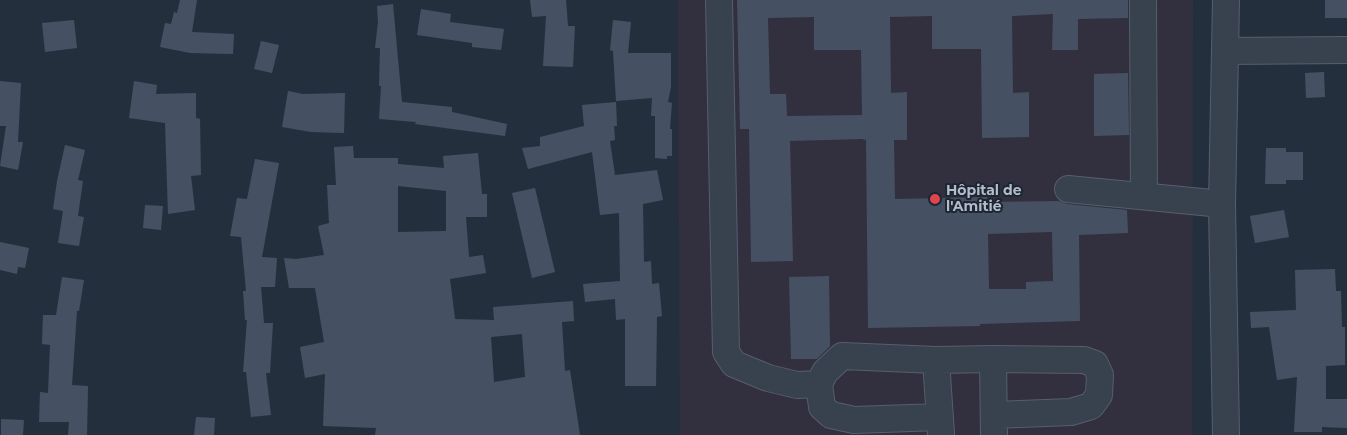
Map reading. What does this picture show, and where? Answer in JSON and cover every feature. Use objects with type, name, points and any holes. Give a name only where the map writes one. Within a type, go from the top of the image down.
[{"type":"street","points":[[719,0],[726,352],[734,364],[751,372],[797,384],[819,384]]},
{"type":"street","points":[[1143,0],[1144,195]]},
{"type":"street","points":[[1226,0],[1222,204],[1226,435]]},
{"type":"street","points":[[1226,51],[1347,50]]},
{"type":"street","points":[[1068,189],[1222,204]]},
{"type":"street","points":[[936,360],[940,426],[854,420],[831,415],[822,407],[819,384],[825,372],[842,356],[936,360],[993,358],[1084,360],[1095,364],[1100,376],[1099,394],[1091,406],[1071,412],[994,425],[993,358]]},
{"type":"shaded area","name":"Hôpital de l'Amitié","points":[[678,0],[1193,0],[1192,435],[680,435]]},
{"type":"building","points":[[180,0],[197,0],[192,32],[234,34],[233,54],[190,53],[160,47],[165,23],[171,24],[174,12],[177,13]]},
{"type":"building","points":[[530,0],[566,0],[568,26],[575,26],[573,67],[543,66],[546,16],[532,17]]},
{"type":"building","points":[[737,0],[1128,0],[1128,18],[1078,19],[1078,50],[1052,50],[1053,14],[1012,16],[1013,93],[1029,92],[1029,137],[982,138],[981,49],[932,49],[932,16],[890,17],[891,93],[907,92],[907,140],[894,140],[895,199],[987,197],[987,202],[1059,201],[1067,204],[1127,210],[1128,233],[1079,235],[1080,321],[980,324],[980,326],[868,328],[866,140],[862,139],[790,141],[793,261],[751,262],[749,129],[740,129]],"holes":[[[814,17],[814,50],[861,50],[862,115],[787,116],[786,94],[770,94],[768,18]],[[1052,232],[1053,281],[1026,282],[1026,289],[989,289],[988,234]]]},
{"type":"building","points":[[1325,0],[1347,0],[1347,18],[1325,18]]},
{"type":"building","points":[[393,4],[402,102],[452,107],[452,112],[507,124],[505,136],[415,124],[416,122],[379,119],[381,86],[379,86],[380,48],[375,48],[378,22],[377,6]]},
{"type":"building","points":[[421,9],[451,14],[450,22],[504,29],[501,50],[472,47],[472,43],[417,35]]},
{"type":"building","points":[[74,20],[77,48],[45,52],[42,23]]},
{"type":"building","points":[[613,20],[631,22],[628,53],[671,53],[671,87],[668,102],[672,103],[670,129],[672,129],[672,156],[667,156],[667,159],[655,158],[655,116],[651,116],[652,98],[616,101],[613,51],[610,50]]},
{"type":"building","points":[[261,41],[279,45],[272,73],[254,69]]},
{"type":"building","points":[[1324,72],[1325,97],[1306,98],[1305,73]]},
{"type":"building","points":[[1128,73],[1129,135],[1094,136],[1094,74]]},
{"type":"building","points":[[0,81],[21,83],[18,142],[23,142],[18,170],[0,166],[6,126],[0,126]]},
{"type":"building","points":[[134,81],[157,85],[156,94],[196,93],[196,118],[200,119],[201,175],[191,176],[195,210],[168,214],[165,123],[129,118]]},
{"type":"building","points":[[288,91],[303,94],[345,93],[344,133],[311,132],[282,127]]},
{"type":"building","points":[[616,102],[617,126],[614,126],[615,140],[610,141],[615,175],[657,170],[663,200],[643,204],[644,262],[651,261],[652,284],[659,283],[662,316],[657,317],[656,386],[625,386],[625,319],[616,320],[615,299],[585,302],[583,284],[620,281],[619,213],[600,215],[592,152],[528,169],[522,148],[540,146],[540,137],[584,126],[582,105]]},
{"type":"building","points":[[65,145],[85,150],[78,180],[83,181],[78,216],[84,217],[79,246],[58,243],[63,211],[53,209]]},
{"type":"building","points":[[353,146],[354,158],[398,158],[398,164],[444,168],[443,156],[478,153],[482,194],[487,194],[487,217],[466,217],[469,257],[483,255],[486,273],[450,279],[455,319],[494,320],[493,307],[573,301],[574,321],[562,322],[565,371],[570,370],[580,435],[375,435],[376,428],[323,426],[325,374],[305,378],[300,347],[324,342],[315,288],[289,288],[284,258],[296,259],[324,255],[318,226],[329,223],[327,185],[336,185],[334,147]],"holes":[[[398,186],[446,191],[446,231],[398,232]],[[522,334],[525,377],[494,382],[491,337]]]},
{"type":"building","points":[[1266,148],[1286,148],[1286,152],[1303,152],[1303,180],[1286,180],[1286,184],[1265,184]]},
{"type":"building","points":[[255,159],[279,163],[262,257],[277,258],[275,287],[261,287],[264,323],[273,323],[270,373],[266,373],[271,415],[251,417],[246,372],[243,372],[247,320],[245,320],[243,291],[246,291],[241,237],[230,236],[237,198],[247,199]]},
{"type":"building","points":[[535,188],[555,272],[532,278],[512,193]]},
{"type":"building","points":[[145,205],[163,206],[161,230],[143,228]]},
{"type":"building","points":[[1284,210],[1289,237],[1255,243],[1250,216]]},
{"type":"building","points":[[0,242],[29,248],[25,268],[18,267],[17,274],[0,270]]},
{"type":"building","points":[[1335,269],[1336,291],[1341,291],[1342,327],[1345,327],[1345,365],[1326,366],[1326,399],[1347,399],[1347,428],[1322,427],[1322,432],[1294,432],[1297,377],[1277,380],[1269,327],[1251,328],[1250,312],[1296,310],[1295,270]]},
{"type":"building","points":[[829,276],[830,346],[817,359],[791,359],[789,277]]},
{"type":"building","points":[[62,277],[84,280],[79,311],[77,311],[72,385],[88,386],[87,435],[68,435],[69,422],[39,422],[40,392],[48,393],[50,345],[42,344],[43,315],[56,315]]},
{"type":"building","points":[[196,417],[215,418],[214,435],[194,435]]},
{"type":"building","points":[[1,419],[24,420],[23,435],[1,435]]},
{"type":"place","name":"Hôpital de l'Amitié","points":[[935,199]]}]
